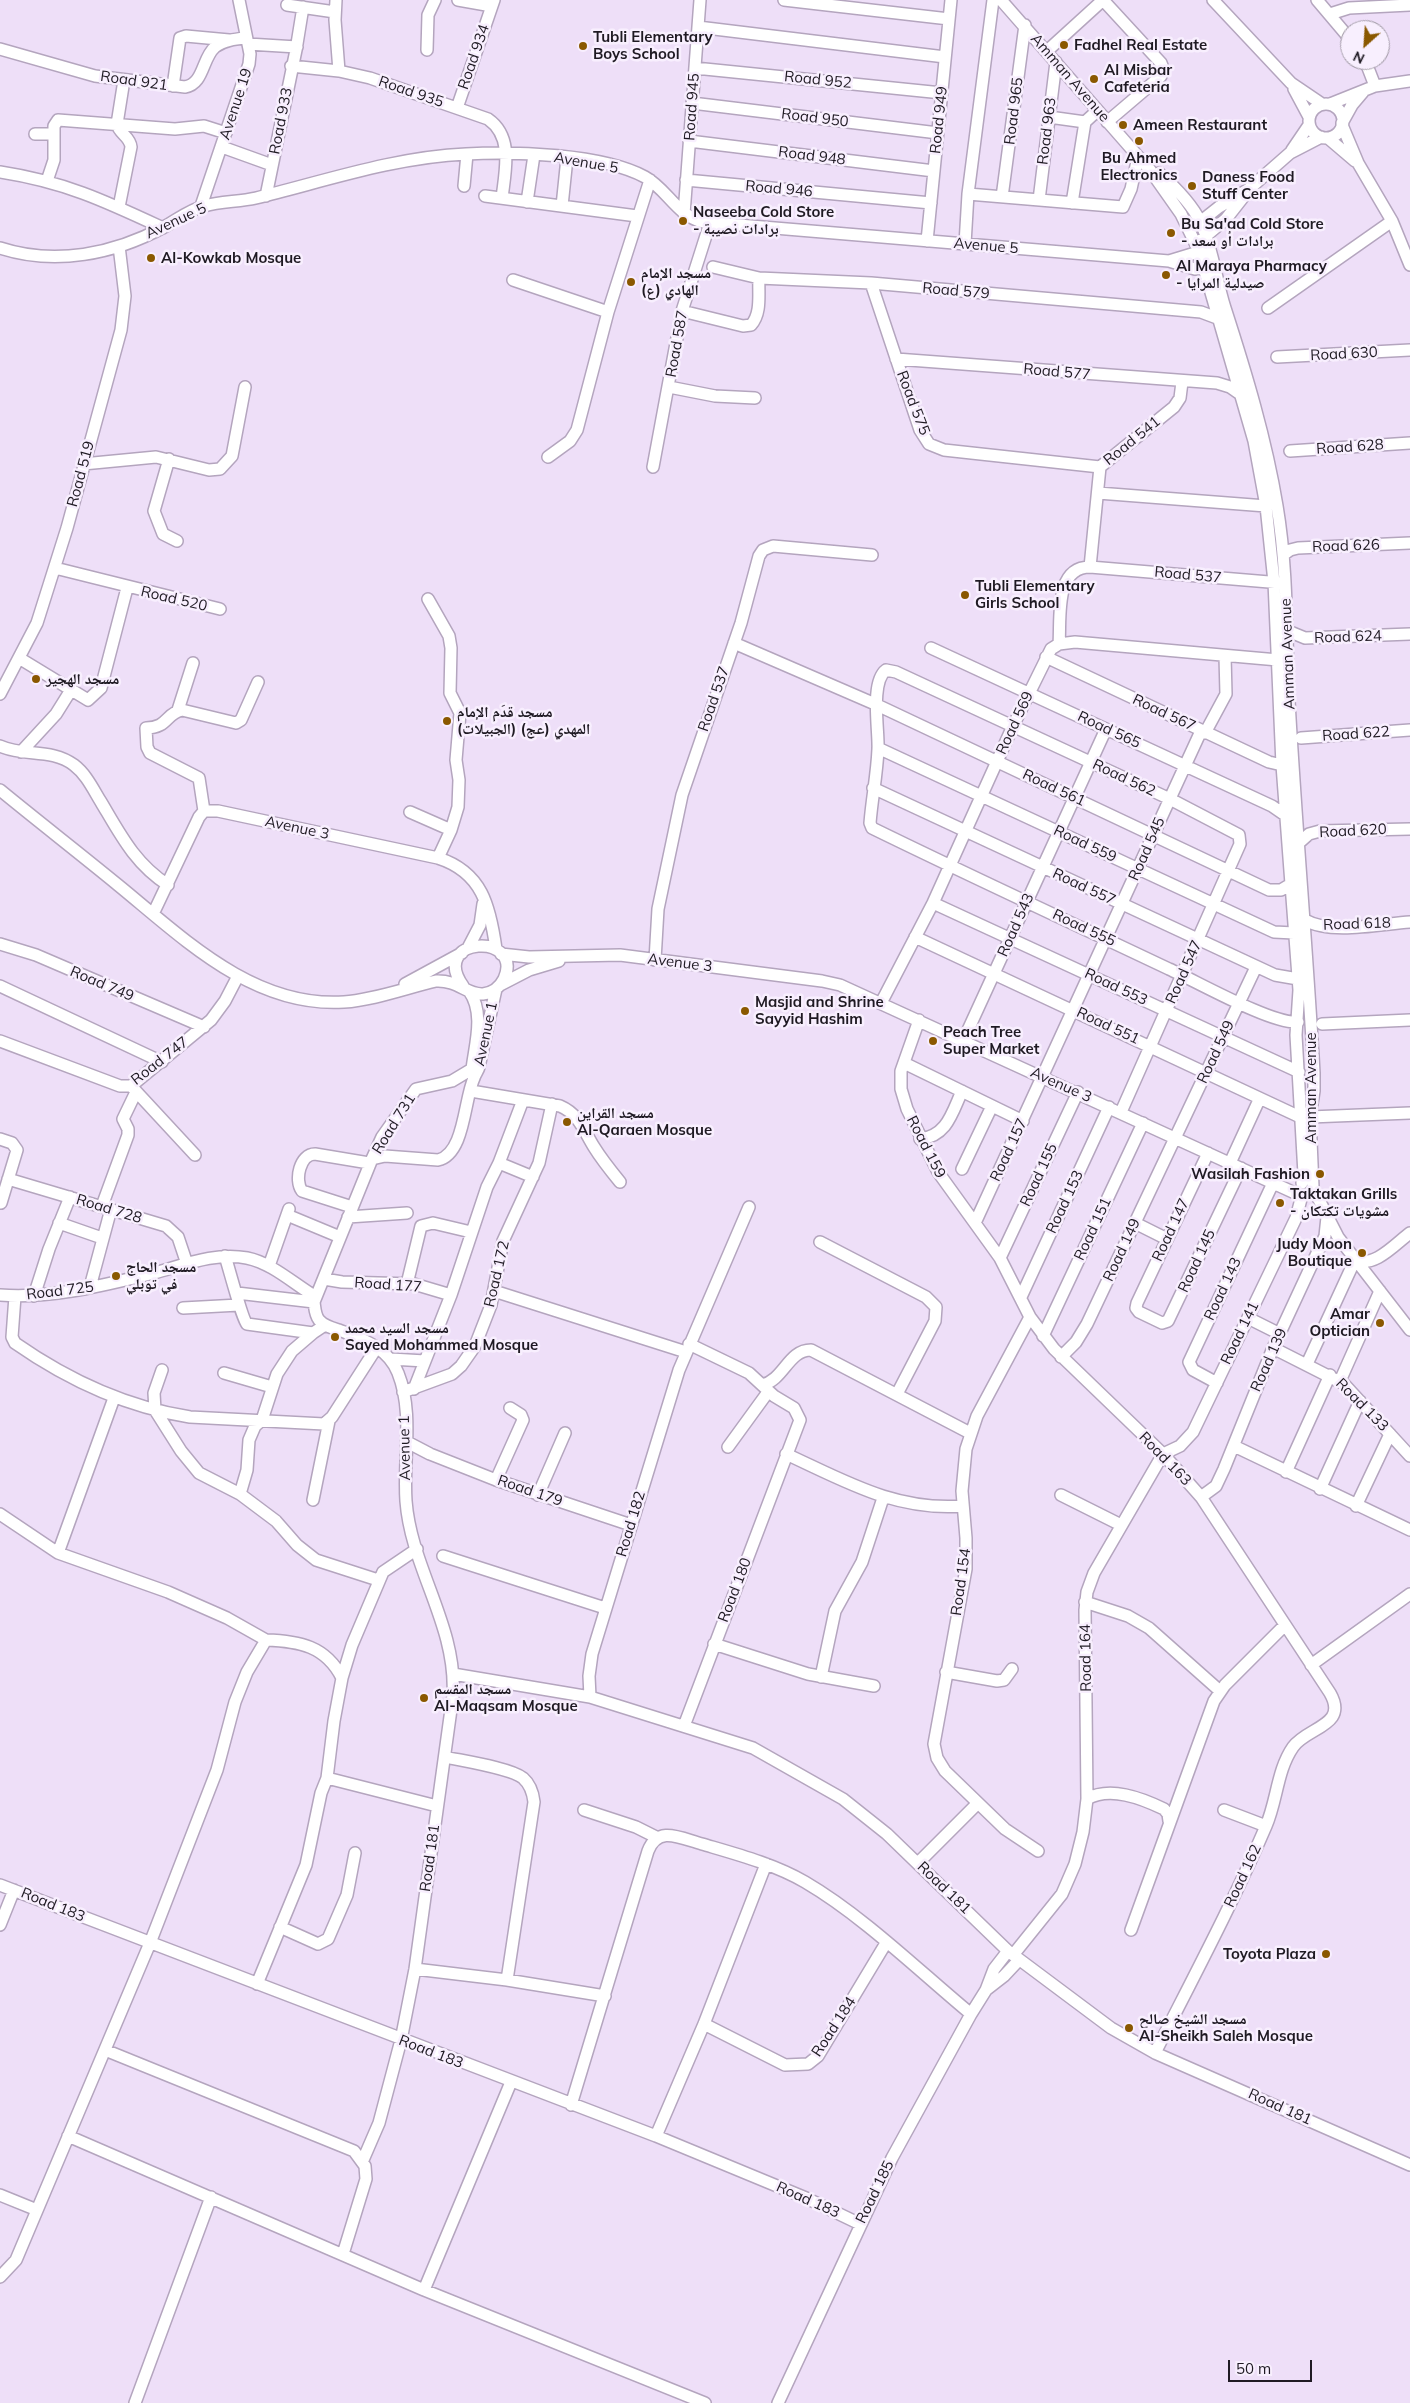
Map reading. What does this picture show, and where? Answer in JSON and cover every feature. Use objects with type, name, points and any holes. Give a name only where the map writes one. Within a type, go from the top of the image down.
[{"type":"street","name":"Avenue 19","points":[[201,206],[250,64],[239,0]]},
{"type":"street","points":[[427,50],[428,15],[436,0]]},
{"type":"street","name":"Road 934","points":[[457,108],[493,3],[458,0]]},
{"type":"street","name":"Road 945","points":[[684,214],[700,0]]},
{"type":"street","points":[[784,0],[949,19]]},
{"type":"street","name":"Road 949","points":[[927,241],[952,0]]},
{"type":"street","points":[[966,244],[968,194],[993,0]]},
{"type":"street","name":"Amman Avenue","points":[[1001,0],[1025,25],[1138,157],[1171,198],[1201,248],[1264,439],[1277,507],[1283,555],[1280,582],[1278,660],[1282,765],[1298,979],[1300,1104],[1305,1117],[1304,1174],[1327,1217],[1355,1260],[1410,1330]]},
{"type":"street","points":[[1047,51],[1103,0],[1163,68],[1161,76],[1108,122]]},
{"type":"street","points":[[1213,0],[1291,83],[1340,111],[1342,124],[1358,164],[1392,221],[1410,265]]},
{"type":"street","points":[[1317,0],[1340,26]]},
{"type":"street","points":[[287,5],[303,7],[336,6],[339,72]]},
{"type":"street","points":[[1330,14],[1349,8],[1410,5]]},
{"type":"street","name":"Road 933","points":[[266,196],[291,66],[297,47],[303,7]]},
{"type":"street","name":"Road 965","points":[[1002,197],[1025,25]]},
{"type":"street","points":[[698,27],[945,57]]},
{"type":"street","points":[[173,86],[180,38],[186,36],[230,40]]},
{"type":"street","name":"Road 921","points":[[0,48],[81,72],[185,88],[194,84],[210,52],[219,44],[230,40],[247,41]]},
{"type":"street","points":[[247,41],[297,47]]},
{"type":"street","name":"Road 963","points":[[1039,200],[1056,62]]},
{"type":"street","name":"Road 935","points":[[291,66],[339,72],[375,80],[457,108],[495,124],[500,130],[506,153]]},
{"type":"street","name":"Road 952","points":[[695,68],[942,93]]},
{"type":"street","points":[[1367,70],[1370,88]]},
{"type":"street","points":[[119,208],[131,147],[130,140],[119,130],[117,124],[124,80]]},
{"type":"street","points":[[1290,153],[1316,107],[1370,88],[1410,82]]},
{"type":"street","points":[[1291,83],[1314,133],[1325,137],[1358,164]]},
{"type":"street","points":[[1190,230],[1224,204],[1249,189],[1290,153],[1337,133],[1352,106],[1370,88]]},
{"type":"street","name":"Road 950","points":[[692,103],[938,133]]},
{"type":"street","points":[[1072,203],[1085,122],[1098,111]]},
{"type":"street","points":[[1048,117],[1085,122]]},
{"type":"street","points":[[47,181],[54,160],[54,124],[60,119],[175,129],[204,126],[226,133]]},
{"type":"street","points":[[35,134],[54,134]]},
{"type":"street","name":"Road 948","points":[[689,141],[934,171]]},
{"type":"street","points":[[222,147],[272,165]]},
{"type":"street","points":[[502,198],[506,153]]},
{"type":"street","name":"Avenue 5","points":[[0,248],[12,252],[54,257],[92,254],[119,246],[163,228],[201,206],[266,196],[422,159],[467,154],[506,153],[567,158],[619,168],[650,180],[684,214],[696,221],[1169,261],[1186,268],[1208,267]]},
{"type":"street","points":[[464,186],[467,154]]},
{"type":"street","points":[[527,202],[534,155]]},
{"type":"street","points":[[968,194],[1123,207],[1131,189],[1138,157]]},
{"type":"street","name":"Amman Avenue","points":[[1138,157],[1166,179],[1191,207],[1206,237]]},
{"type":"street","points":[[562,206],[567,158]]},
{"type":"street","points":[[0,172],[47,181],[85,192],[163,228]]},
{"type":"street","points":[[548,457],[570,441],[576,433],[608,312],[650,180]]},
{"type":"street","name":"Road 946","points":[[686,180],[931,203]]},
{"type":"street","name":"Avenue 5","points":[[1169,261],[1201,248],[1206,237],[1226,219],[1249,189]]},
{"type":"street","points":[[485,196],[637,216]]},
{"type":"street","points":[[1268,308],[1392,221]]},
{"type":"street","name":"Road 587","points":[[653,467],[682,312],[710,223]]},
{"type":"street","name":"Road 519","points":[[0,694],[37,623],[55,568],[124,318],[124,282],[119,246]]},
{"type":"street","name":"Road 579","points":[[713,266],[759,278],[871,283],[1201,312],[1217,318]]},
{"type":"street","name":"Amman Avenue","points":[[1208,267],[1217,318],[1254,441],[1288,631],[1289,700],[1300,842],[1314,1084],[1312,1105],[1305,1117]]},
{"type":"street","points":[[682,312],[743,326],[751,325],[756,319],[758,311],[759,278]]},
{"type":"street","points":[[513,280],[608,312]]},
{"type":"street","name":"Road 575","points":[[871,283],[920,430],[929,444],[944,450],[1100,467]]},
{"type":"street","points":[[1201,312],[1213,302]]},
{"type":"street","name":"Road 630","points":[[1277,357],[1410,350]]},
{"type":"street","name":"Road 577","points":[[896,359],[1182,382],[1217,383],[1230,387],[1240,394]]},
{"type":"street","points":[[1217,383],[1227,379],[1234,371]]},
{"type":"street","name":"Road 541","points":[[1090,567],[1100,467],[1174,407],[1180,398],[1182,382]]},
{"type":"street","points":[[83,464],[156,457],[209,470],[225,466],[232,456],[245,387]]},
{"type":"street","points":[[669,387],[715,396],[755,398]]},
{"type":"street","name":"Road 628","points":[[1290,451],[1410,443]]},
{"type":"street","points":[[169,459],[154,514],[163,534],[176,540]]},
{"type":"street","points":[[1098,493],[1266,506]]},
{"type":"street","name":"Road 626","points":[[1283,555],[1290,550],[1298,548],[1410,543]]},
{"type":"street","name":"Road 537","points":[[654,960],[658,909],[682,795],[734,643],[757,559],[763,550],[773,546],[872,555]]},
{"type":"street","points":[[1090,567],[1074,571],[1064,584],[1059,644],[1075,642],[1278,660]]},
{"type":"street","name":"Road 537","points":[[1090,567],[1280,582]]},
{"type":"street","name":"Road 520","points":[[55,568],[127,588],[220,609]]},
{"type":"street","name":"Road 520","points":[[19,658],[88,700],[100,688],[127,588]]},
{"type":"street","points":[[428,599],[449,636],[452,648],[450,692],[460,713],[456,760],[459,780],[458,807],[451,830],[438,858]]},
{"type":"street","name":"Road 624","points":[[1288,631],[1305,638],[1410,634]]},
{"type":"street","name":"Road 561","points":[[734,643],[875,704],[1154,834],[1228,871],[1275,891],[1286,888],[1291,884]]},
{"type":"street","name":"Road 569","points":[[881,1003],[933,903],[1046,658],[1052,649],[1059,644]]},
{"type":"street","name":"Road 565","points":[[931,648],[1272,806],[1286,815]]},
{"type":"street","name":"Road 545","points":[[1044,1077],[1185,766],[1226,694],[1225,656]]},
{"type":"street","name":"Road 567","points":[[1046,658],[1269,762],[1282,765]]},
{"type":"street","points":[[153,914],[199,817],[204,811],[199,778],[150,753],[147,748],[146,728],[164,724],[178,710],[192,663]]},
{"type":"street","points":[[873,788],[878,748],[875,704],[883,672],[886,670],[896,672],[1013,726]]},
{"type":"street","points":[[178,710],[186,710],[236,723],[241,720],[258,682]]},
{"type":"street","points":[[21,752],[56,714],[72,690]]},
{"type":"street","name":"Road 562","points":[[1013,726],[1170,799],[1234,832]]},
{"type":"street","name":"Road 543","points":[[963,1040],[1106,729]]},
{"type":"street","name":"Road 622","points":[[1301,738],[1410,730]]},
{"type":"street","points":[[0,746],[21,752],[55,755],[74,765],[88,780],[129,849],[146,869],[168,884]]},
{"type":"street","name":"Road 559","points":[[878,748],[1274,932],[1294,933]]},
{"type":"street","name":"Road 555","points":[[873,788],[870,823],[872,828],[1276,1019],[1298,1022]]},
{"type":"street","name":"Road 557","points":[[873,788],[1256,967],[1274,975],[1298,979]]},
{"type":"street","points":[[0,790],[184,939],[238,976],[278,994],[302,999],[343,1002],[436,981],[450,981],[483,994],[498,987],[506,970],[498,951],[482,944],[466,950],[391,991]]},
{"type":"street","name":"Avenue 3","points":[[204,811],[218,811],[438,858],[458,865],[467,872],[477,885],[491,924],[498,951],[529,957],[620,956],[822,981],[848,988],[1078,1092],[1299,1197]]},
{"type":"street","points":[[410,812],[451,830]]},
{"type":"street","name":"Road 620","points":[[1300,842],[1308,834],[1320,831],[1410,829]]},
{"type":"street","name":"Road 547","points":[[1121,1112],[1228,871],[1240,841],[1239,836],[1234,832]]},
{"type":"street","points":[[466,988],[456,973],[456,965],[480,925],[483,900]]},
{"type":"street","name":"Road 553","points":[[933,903],[1299,1072]]},
{"type":"street","name":"Road 618","points":[[1305,920],[1317,926],[1330,928],[1410,922]]},
{"type":"street","name":"Road 551","points":[[915,937],[1151,1046],[1259,1100],[1305,1117]]},
{"type":"street","name":"Road 749","points":[[0,944],[36,956],[204,1027]]},
{"type":"street","name":"Avenue 3","points":[[498,987],[544,964],[586,955]]},
{"type":"street","name":"Road 549","points":[[1176,1138],[1256,967]]},
{"type":"street","name":"Road 747","points":[[0,1041],[120,1086],[134,1089],[162,1062],[204,1027],[225,1001],[238,976]]},
{"type":"street","points":[[0,986],[162,1062]]},
{"type":"street","name":"Avenue 1","points":[[473,1073],[479,1067],[498,987]]},
{"type":"street","name":"Avenue 1","points":[[371,1161],[386,1156],[438,1160],[446,1158],[455,1146],[471,1091],[478,1016],[476,1003],[466,988]]},
{"type":"street","name":"Road 159","points":[[919,1020],[900,1080],[903,1100],[920,1139],[938,1172],[975,1223]]},
{"type":"street","points":[[1322,1024],[1410,1020]]},
{"type":"street","points":[[904,1063],[1023,1121]]},
{"type":"street","name":"Road 731","points":[[371,1161],[382,1137],[416,1089],[452,1081],[473,1073]]},
{"type":"street","name":"Road 157","points":[[975,1223],[1044,1077]]},
{"type":"street","points":[[90,1288],[102,1238],[106,1208],[128,1136],[128,1129],[123,1119],[134,1089],[195,1155]]},
{"type":"street","points":[[471,1091],[552,1104],[568,1109],[574,1114],[598,1153],[620,1182]]},
{"type":"street","points":[[920,1139],[935,1136],[944,1129],[962,1091]]},
{"type":"street","name":"Road 155","points":[[1000,1258],[1078,1092]]},
{"type":"street","points":[[408,1391],[425,1361],[451,1296],[487,1187],[499,1163],[523,1100]]},
{"type":"street","name":"Road 145","points":[[1136,1308],[1139,1312],[1162,1323],[1168,1321],[1236,1166],[1259,1100]]},
{"type":"street","name":"Road 172","points":[[408,1391],[441,1379],[461,1366],[475,1346],[494,1292],[503,1241],[533,1177],[544,1148],[552,1104]]},
{"type":"street","points":[[1300,1104],[1312,1105]]},
{"type":"street","points":[[962,1169],[992,1106]]},
{"type":"street","name":"Road 153","points":[[1021,1297],[1109,1107]]},
{"type":"street","points":[[1305,1117],[1410,1113]]},
{"type":"street","name":"Road 151","points":[[1043,1336],[1144,1123]]},
{"type":"street","name":"Road 149","points":[[1061,1357],[1082,1333],[1176,1138]]},
{"type":"street","points":[[0,1139],[12,1143],[17,1150],[1,1203]]},
{"type":"street","name":"Road 147","points":[[1136,1308],[1208,1153]]},
{"type":"street","points":[[240,1494],[247,1470],[249,1440],[255,1426],[262,1420],[272,1388],[288,1357],[313,1333],[325,1325],[315,1313],[315,1299],[324,1278],[350,1212],[371,1161],[315,1154],[308,1155],[302,1161],[299,1184],[302,1191],[350,1212],[407,1213]]},
{"type":"street","points":[[499,1163],[533,1177]]},
{"type":"street","name":"Road 728","points":[[8,1179],[170,1228],[181,1242],[187,1264]]},
{"type":"street","name":"Road 143","points":[[1217,1383],[1193,1370],[1189,1362],[1273,1183]]},
{"type":"street","points":[[1299,1197],[1311,1199],[1310,1187]]},
{"type":"street","name":"Road 141","points":[[1163,1454],[1180,1446],[1190,1437],[1296,1218],[1299,1197],[1297,1188],[1310,1187]]},
{"type":"street","points":[[34,1296],[70,1197]]},
{"type":"street","name":"Road 182","points":[[590,1697],[590,1665],[605,1608],[688,1348],[749,1207]]},
{"type":"street","points":[[269,1266],[288,1212],[340,1238]]},
{"type":"street","name":"Road 139","points":[[1201,1498],[1216,1486],[1234,1446],[1273,1348],[1325,1236],[1327,1217]]},
{"type":"street","points":[[59,1223],[102,1238]]},
{"type":"street","points":[[407,1284],[421,1226],[433,1223],[471,1232]]},
{"type":"street","name":"Road 163","points":[[975,1223],[1000,1258],[1030,1317],[1043,1336],[1061,1357],[1163,1454],[1201,1498],[1334,1699],[1335,1711]]},
{"type":"street","points":[[1135,1223],[1167,1239]]},
{"type":"street","points":[[1307,1364],[1355,1260],[1365,1263],[1374,1260],[1410,1232]]},
{"type":"street","points":[[820,1242],[926,1297],[936,1307],[935,1320],[897,1394]]},
{"type":"street","points":[[225,1256],[243,1321],[252,1326],[313,1333]]},
{"type":"street","name":"Road 725","points":[[0,1295],[34,1296],[90,1288],[225,1256],[249,1258],[269,1266],[315,1299]]},
{"type":"street","name":"Road 177","points":[[324,1278],[360,1283],[407,1284],[451,1296]]},
{"type":"street","points":[[1286,1472],[1380,1291]]},
{"type":"street","points":[[494,1292],[688,1348]]},
{"type":"street","points":[[15,1296],[12,1337],[15,1343],[70,1376],[114,1398],[190,1417],[319,1425],[329,1421]]},
{"type":"street","points":[[183,1308],[238,1299],[315,1299]]},
{"type":"street","name":"Road 154","points":[[1030,1317],[982,1406],[970,1433],[963,1468],[962,1506],[966,1538],[966,1569],[934,1730],[935,1752],[945,1771],[1012,1835],[1038,1851]]},
{"type":"street","points":[[1248,1318],[1280,1334]]},
{"type":"street","name":"Avenue 1","points":[[325,1325],[377,1347],[391,1359],[408,1391],[406,1502],[411,1534],[417,1550]]},
{"type":"street","points":[[313,1500],[329,1421],[377,1347]]},
{"type":"street","name":"Road 180","points":[[684,1726],[786,1454],[799,1425],[799,1416],[791,1406],[765,1388],[748,1373],[688,1348]]},
{"type":"street","name":"Road 133","points":[[1273,1348],[1335,1378],[1360,1401],[1390,1434],[1408,1449]]},
{"type":"street","points":[[728,1447],[765,1388],[778,1377],[797,1354],[811,1350],[970,1433]]},
{"type":"street","points":[[391,1359],[425,1361]]},
{"type":"street","points":[[162,1370],[154,1393],[156,1410],[181,1451],[199,1473],[240,1494],[276,1521],[302,1550],[316,1560],[378,1580]]},
{"type":"street","points":[[224,1373],[272,1388]]},
{"type":"street","points":[[58,1553],[114,1398]]},
{"type":"street","points":[[1320,1489],[1360,1401]]},
{"type":"street","points":[[496,1480],[523,1420],[521,1415],[510,1408]]},
{"type":"street","points":[[538,1495],[565,1433]]},
{"type":"street","points":[[1356,1506],[1390,1434]]},
{"type":"street","name":"Road 179","points":[[407,1442],[430,1454],[496,1480],[631,1525]]},
{"type":"street","points":[[1234,1446],[1320,1489],[1410,1530]]},
{"type":"street","points":[[406,1464],[418,1457],[430,1454]]},
{"type":"street","points":[[786,1454],[882,1498],[922,1506],[962,1506]]},
{"type":"street","name":"Road 164","points":[[1013,1956],[1052,1908],[1065,1887],[1080,1848],[1087,1799],[1085,1602],[1094,1572],[1163,1454]]},
{"type":"street","points":[[1062,1495],[1122,1525]]},
{"type":"street","points":[[821,1677],[835,1611],[862,1562],[882,1498]]},
{"type":"street","points":[[0,1514],[58,1553],[168,1592],[226,1618],[266,1640],[294,1642],[314,1648],[330,1660],[342,1678]]},
{"type":"street","points":[[257,1984],[306,1865],[321,1794],[327,1778],[342,1678],[352,1645],[378,1580],[390,1565],[417,1550]]},
{"type":"street","name":"Road 181","points":[[363,2160],[379,2123],[401,2040],[415,1969],[453,1695],[453,1674],[442,1626],[417,1550]]},
{"type":"street","points":[[443,1556],[605,1608]]},
{"type":"street","points":[[1311,1665],[1410,1594]]},
{"type":"street","points":[[1085,1602],[1128,1616],[1149,1628],[1220,1691]]},
{"type":"street","points":[[1130,1930],[1210,1711],[1220,1691],[1285,1625]]},
{"type":"street","points":[[0,2277],[10,2269],[16,2260],[150,1943],[217,1770],[235,1702],[247,1672],[266,1640]]},
{"type":"street","points":[[714,1644],[821,1677],[874,1686]]},
{"type":"street","points":[[946,1672],[997,1682],[1004,1680],[1012,1669]]},
{"type":"street","name":"Road 181","points":[[453,1674],[590,1697],[753,1748],[843,1799],[887,1834],[1013,1956],[1110,2028],[1155,2053],[1410,2165]]},
{"type":"street","name":"Road 162","points":[[1155,2053],[1266,1826],[1291,1749],[1303,1736],[1329,1722],[1335,1711]]},
{"type":"street","points":[[445,1757],[511,1772],[522,1777],[533,1792],[534,1802],[507,1980]]},
{"type":"street","points":[[327,1778],[437,1806]]},
{"type":"street","points":[[1087,1799],[1098,1793],[1113,1793],[1161,1808],[1166,1811],[1169,1821]]},
{"type":"street","points":[[918,1863],[978,1803]]},
{"type":"street","points":[[584,1810],[636,1827],[656,1837],[675,1836],[766,1864],[804,1881],[846,1909],[971,2014]]},
{"type":"street","points":[[1224,1810],[1266,1826]]},
{"type":"street","points":[[571,2105],[648,1851],[652,1839],[656,1837]]},
{"type":"street","points":[[280,1927],[318,1944],[328,1939],[347,1895],[355,1853]]},
{"type":"street","points":[[656,2136],[704,2024],[766,1864]]},
{"type":"street","name":"Road 183","points":[[0,1885],[656,2136],[806,2198],[860,2224]]},
{"type":"street","points":[[0,1925],[14,1890]]},
{"type":"street","name":"Road 184","points":[[704,2024],[785,2065],[808,2064],[818,2056],[886,1943]]},
{"type":"street","name":"Road 185","points":[[778,2403],[860,2224],[909,2124],[971,2014],[986,1990],[1004,1976],[1013,1956]]},
{"type":"street","points":[[415,1969],[507,1980],[605,1996]]},
{"type":"street","points":[[105,2050],[348,2148],[363,2160],[366,2179],[343,2254]]},
{"type":"street","points":[[424,2290],[511,2082]]},
{"type":"street","points":[[68,2136],[424,2290],[705,2403]]},
{"type":"street","points":[[0,2195],[37,2210]]},
{"type":"street","points":[[135,2403],[211,2197]]},
{"type":"place","name":"Fadhel Real Estate","points":[[1064,45]]},
{"type":"place","name":"Tubli Elementary Boys School","points":[[583,46]]},
{"type":"place","name":"Al Misbar Cafeteria","points":[[1094,79]]},
{"type":"place","name":"Ameen Restaurant","points":[[1123,125]]},
{"type":"place","name":"Bu Ahmed Electronics","points":[[1139,141]]},
{"type":"place","name":"Daness Food Stuff Center","points":[[1192,186]]},
{"type":"place","name":"Naseeba Cold Store - برادات نصيبة","points":[[683,221]]},
{"type":"place","name":"Bu Sa'ad Cold Store - برادات أو سعد","points":[[1171,233]]},
{"type":"place","name":"Al-Kowkab Mosque","points":[[151,258]]},
{"type":"place","name":"Al Maraya Pharmacy - صيدلية المرايا","points":[[1166,275]]},
{"type":"place","name":"مسجد الإمام الهادي (ع)","points":[[631,282]]},
{"type":"place","name":"Tubli Elementary Girls School","points":[[965,595]]},
{"type":"place","name":"مسجد الهجير","points":[[36,679]]},
{"type":"place","name":"مسجد قدَم الإمام المهدي (عج) (الجبيلات)","points":[[447,721]]},
{"type":"place","name":"Masjid and Shrine Sayyid Hashim","points":[[745,1011]]},
{"type":"place","name":"Peach Tree Super Market","points":[[933,1041]]},
{"type":"place","name":"مسجد القراين Al-Qaraen Mosque","points":[[567,1122]]},
{"type":"place","name":"Wasilah Fashion","points":[[1320,1174]]},
{"type":"place","name":"Taktakan Grills - مشويات تكتكان","points":[[1280,1203]]},
{"type":"place","name":"Judy Moon Boutique","points":[[1362,1253]]},
{"type":"place","name":"مسجد الحاج في توبلي","points":[[116,1276]]},
{"type":"place","name":"Amar Optician","points":[[1380,1323]]},
{"type":"place","name":"مسجد السيد محمد Sayed Mohammed Mosque","points":[[335,1337]]},
{"type":"place","name":"مسجد المقسم Al-Maqsam Mosque","points":[[424,1698]]},
{"type":"place","name":"Toyota Plaza","points":[[1326,1954]]},
{"type":"place","name":"مسجد الشيخ صالح Al-Sheikh Saleh Mosque","points":[[1129,2028]]}]
